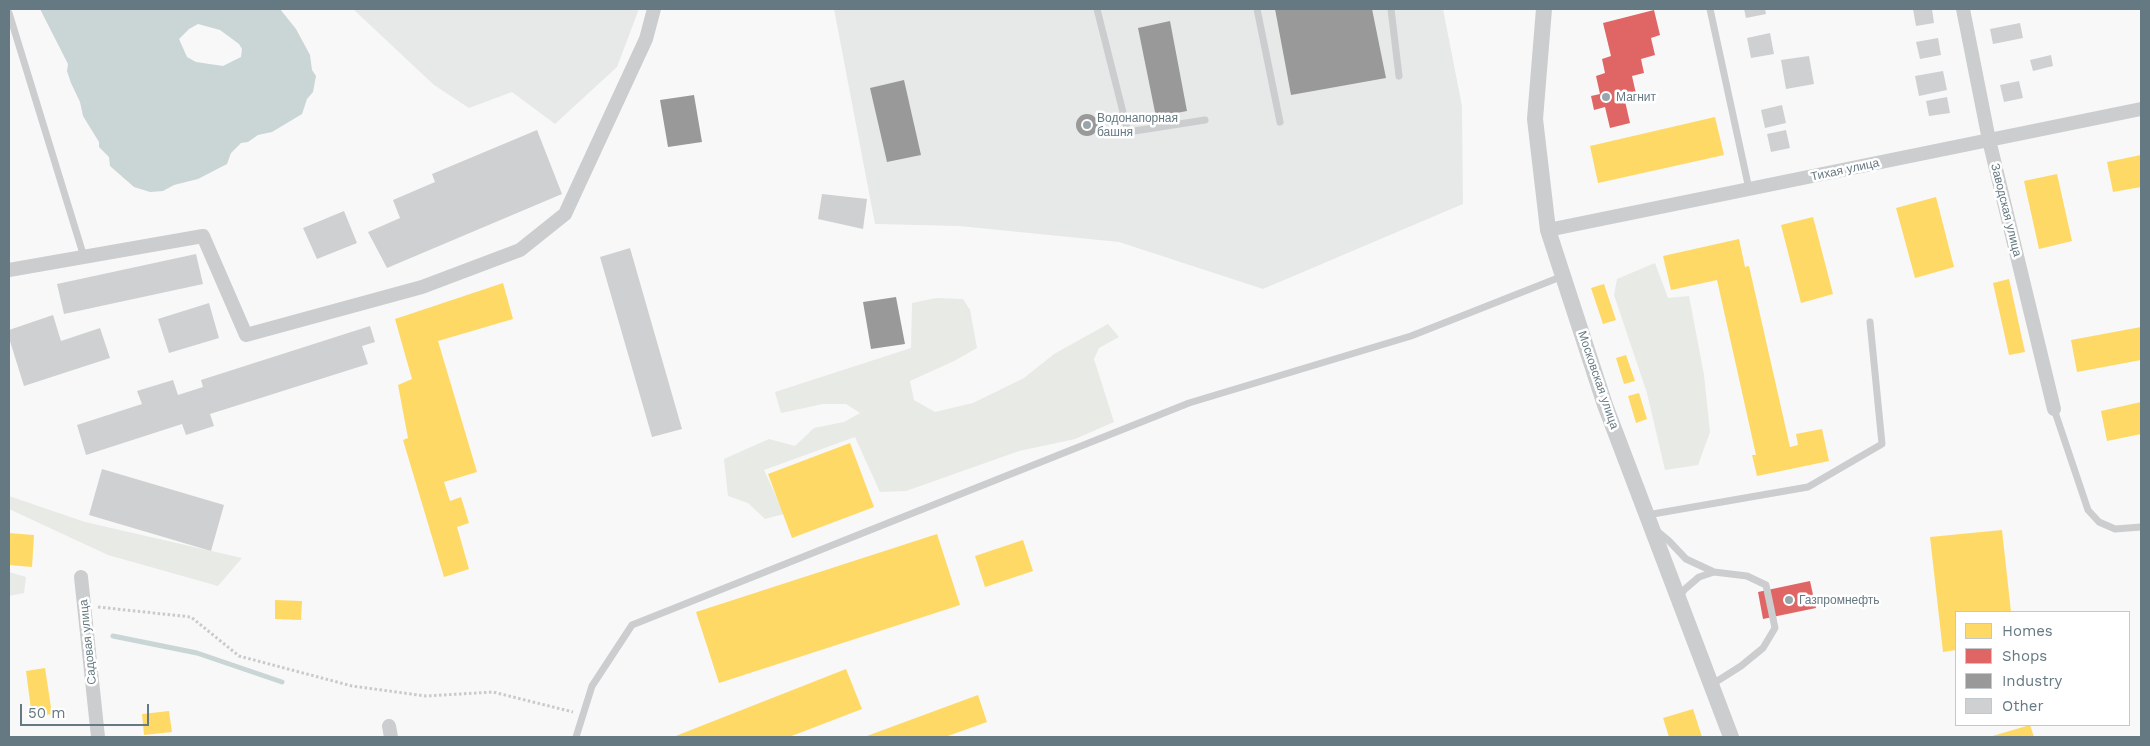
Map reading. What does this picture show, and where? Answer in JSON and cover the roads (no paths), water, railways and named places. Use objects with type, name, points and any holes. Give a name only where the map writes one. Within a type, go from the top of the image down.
[{"type":"street","points":[[9,270],[203,236],[246,335],[422,287],[520,250],[565,214],[646,39],[654,9]]},
{"type":"street","name":"Московская улица","points":[[1544,9],[1535,119],[1548,230],[1605,405],[1731,737]]},
{"type":"street","name":"Заводская улица","points":[[1963,9],[1990,140],[2054,409]]},
{"type":"street","name":"Тихая улица","points":[[1548,230],[2141,110]]},
{"type":"street","name":"Садовая улица","points":[[81,577],[98,737]]},
{"type":"lane","points":[[1097,9],[1128,132],[1205,120]]},
{"type":"lane","points":[[1257,9],[1280,122]]},
{"type":"lane","points":[[1391,9],[1399,76]]},
{"type":"lane","points":[[1710,9],[1749,189]]},
{"type":"lane","points":[[9,13],[84,257]]},
{"type":"lane","points":[[576,737],[592,686],[632,624],[1189,403],[1411,336],[1563,276]]},
{"type":"lane","points":[[1649,521],[1808,487],[1882,444],[1870,322]]},
{"type":"lane","points":[[2054,409],[2088,510],[2099,522],[2114,529],[2141,527]]},
{"type":"lane","points":[[1649,521],[1686,559],[1714,572],[1747,576],[1766,585],[1775,628],[1763,648],[1741,666],[1711,685]]},
{"type":"lane","points":[[1678,598],[1699,577],[1714,572]]},
{"type":"waterway","points":[[113,636],[197,653],[282,682]]},
{"type":"place","name":"Магнит","points":[[1606,97]]},
{"type":"place","name":"Водонапорная башня","points":[[1087,125]]},
{"type":"place","name":"Газпромнефть","points":[[1789,600]]}]
